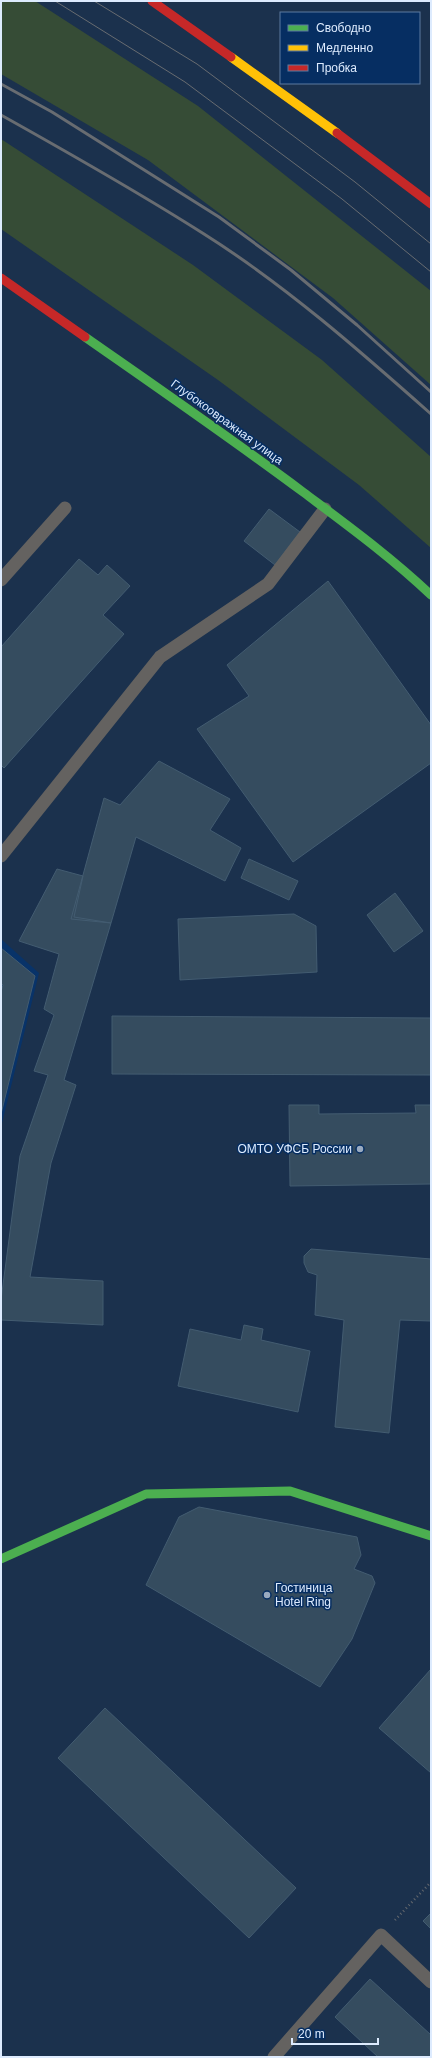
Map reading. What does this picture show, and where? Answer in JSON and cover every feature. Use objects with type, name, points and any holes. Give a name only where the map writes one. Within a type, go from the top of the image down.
[{"type":"street","points":[[152,1],[375,160],[431,204]]},
{"type":"street","name":"Глубокоовражная улица","points":[[1,278],[192,410],[413,577],[431,595]]},
{"type":"street","points":[[1,1559],[146,1494],[290,1491],[431,1536]]},
{"type":"lane","points":[[1,580],[65,508]]},
{"type":"lane","points":[[1,856],[160,657],[268,584],[325,509]]},
{"type":"lane","points":[[274,2057],[381,1935],[431,1982]]},
{"type":"path","points":[[381,1935],[431,1882]]},
{"type":"shaded area","points":[[1,939],[39,973],[1,1127]]},
{"type":"green space","points":[[1,1],[35,1],[198,106],[431,291],[431,385],[333,298],[148,160],[1,74]]},
{"type":"green space","points":[[1,139],[193,265],[322,360],[431,457],[431,548],[359,485],[218,380],[1,229]]},
{"type":"building","points":[[269,509],[300,532],[275,565],[244,541]]},
{"type":"building","points":[[79,559],[98,575],[107,565],[130,586],[103,615],[124,634],[4,768],[1,765],[1,647]]},
{"type":"building","points":[[328,581],[431,725],[431,763],[293,862],[197,729],[249,696],[227,665]]},
{"type":"building","points":[[159,761],[230,799],[210,830],[241,848],[225,881],[136,837],[111,923],[71,919],[104,798],[120,805]]},
{"type":"building","points":[[249,859],[298,881],[289,900],[241,878]]},
{"type":"building","points":[[57,869],[83,876],[74,917],[111,923],[64,1080],[76,1085],[51,1163],[30,1277],[103,1281],[103,1325],[1,1320],[1,1300],[20,1156],[48,1075],[34,1071],[54,1015],[44,1009],[59,954],[19,941]]},
{"type":"building","points":[[395,893],[423,931],[394,952],[367,915]]},
{"type":"building","points":[[294,914],[316,926],[317,972],[180,980],[178,919]]},
{"type":"building","points":[[1,948],[35,976],[1,1114],[1,992],[3,985],[1,983]]},
{"type":"building","points":[[112,1016],[431,1018],[431,1075],[112,1074]]},
{"type":"building","name":"ОМТО УФСБ России","points":[[289,1105],[319,1105],[319,1114],[416,1113],[415,1105],[431,1105],[431,1184],[290,1186]]},
{"type":"building","points":[[311,1249],[431,1259],[431,1321],[400,1320],[389,1433],[335,1427],[344,1320],[315,1315],[317,1275],[308,1272],[304,1263],[304,1256]]},
{"type":"building","points":[[244,1325],[263,1329],[261,1340],[310,1351],[298,1412],[178,1386],[190,1329],[241,1340]]},
{"type":"building","name":"Гостиница Hotel Ring","points":[[199,1507],[357,1537],[361,1555],[354,1569],[372,1576],[375,1583],[352,1639],[320,1687],[146,1585],[179,1517]]},
{"type":"building","points":[[431,1669],[431,1773],[379,1728]]},
{"type":"building","points":[[105,1708],[296,1888],[249,1938],[58,1758]]},
{"type":"building","points":[[431,1913],[431,1929],[423,1921]]},
{"type":"building","points":[[370,1979],[431,2035],[431,2057],[378,2057],[335,2017]]},
{"type":"tram line","points":[[55,1],[185,82],[342,199],[431,272]]},
{"type":"tram line","points":[[94,1],[197,64],[355,182],[431,244]]},
{"type":"railway","points":[[1,84],[52,112],[219,217],[291,270],[357,325],[431,392]]},
{"type":"railway","points":[[1,115],[129,188],[179,218],[234,254],[293,297],[377,366],[431,414]]},
{"type":"traffic: fast","points":[[85,337],[303,492],[385,554],[431,595]]},
{"type":"traffic: fast","points":[[1,1559],[146,1494],[290,1491],[431,1536]]},
{"type":"traffic: slow","points":[[231,57],[337,133]]},
{"type":"traffic: jam","points":[[152,1],[231,57]]},
{"type":"traffic: jam","points":[[337,133],[431,204]]},
{"type":"traffic: jam","points":[[1,278],[85,337]]},
{"type":"place","name":"ОМТО УФСБ России","points":[[360,1149]]},
{"type":"place","name":"Гостиница Hotel Ring","points":[[267,1595]]}]
